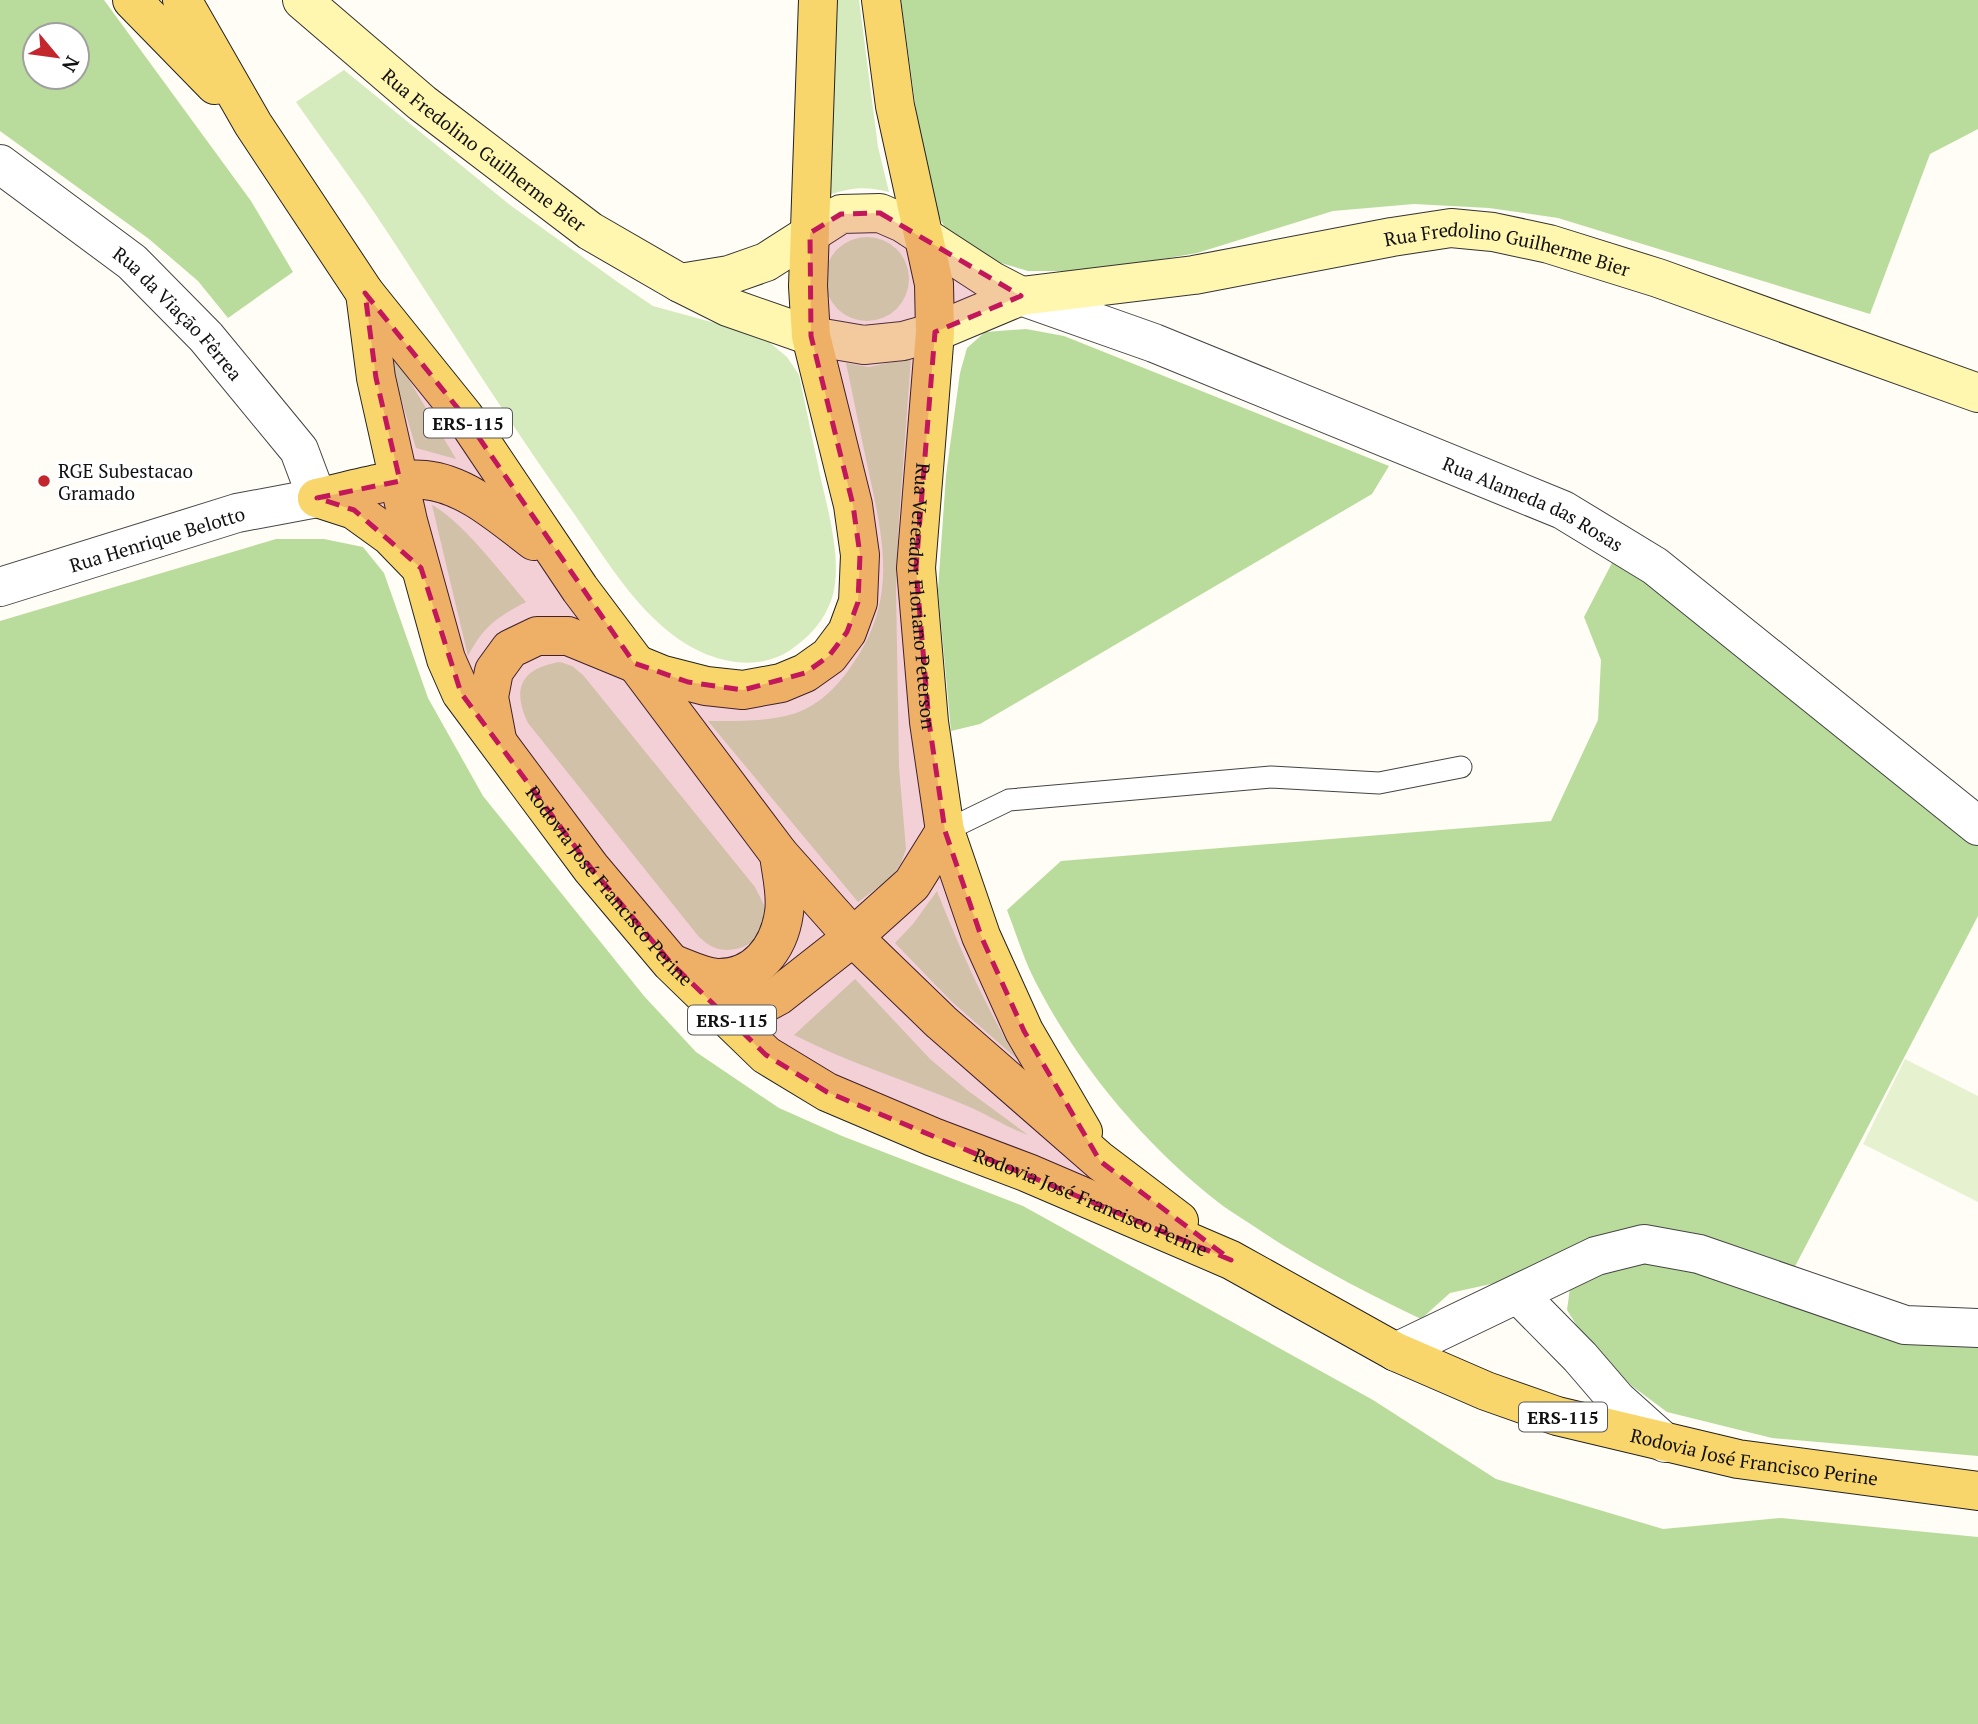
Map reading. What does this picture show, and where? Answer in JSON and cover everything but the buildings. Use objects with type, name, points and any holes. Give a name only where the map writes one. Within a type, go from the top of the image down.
[{"type":"main road","name":"Rodovia José Francisco Perine","points":[[132,0],[253,124]]},
{"type":"main road","name":"Rodovia José Francisco Perine","points":[[182,0],[253,124],[365,293],[464,416],[570,576],[779,854],[853,937],[941,1022],[1100,1161],[1231,1259]]},
{"type":"main road","points":[[496,738],[489,697],[494,671],[510,649],[537,636],[568,636],[688,682],[743,690],[781,683],[805,673],[829,656],[847,632],[858,602],[860,555],[853,505],[811,337],[808,286],[818,0]]},
{"type":"main road","name":"Rua Vereador Floriano Peterson","points":[[881,0],[895,106],[934,284],[935,332],[916,568],[929,722],[945,831],[981,936],[1024,1031],[1100,1161]]},
{"type":"main road","name":"Rodovia José Francisco Perine","points":[[365,293],[376,378],[421,569],[446,659],[461,693],[591,868],[671,963],[766,1055],[827,1092],[1231,1259],[1396,1352],[1486,1391],[1557,1416],[1738,1459],[1978,1491]]},
{"type":"main road","points":[[317,498],[400,481],[425,480],[451,487],[493,510],[570,576],[639,644],[688,682]]},
{"type":"main road","points":[[317,498],[364,516],[405,549],[421,569]]},
{"type":"main road","points":[[726,1014],[765,1003],[778,996],[853,937],[912,884],[945,831]]},
{"type":"main road","points":[[671,963],[696,974],[715,978],[729,977],[758,965],[773,949],[785,911],[779,854]]},
{"type":"street","name":"Rua Fredolino Guilherme Bier","points":[[302,0],[422,103],[590,231],[680,283],[728,307],[811,337],[864,345],[902,341],[935,332],[1021,296],[1194,275],[1451,228],[1493,232],[1549,244],[1658,278],[1978,393]]},
{"type":"street","name":"Rua da Viação Fêrrea","points":[[0,164],[132,262],[206,337],[299,450],[317,498]]},
{"type":"street","points":[[680,283],[729,275],[766,262],[841,214],[880,212],[904,223],[992,281],[1021,296]]},
{"type":"street","name":"Rua Alameda das Rosas","points":[[1021,296],[1154,343],[1563,510],[1655,566],[1978,827]]},
{"type":"street","name":"Rua Henrique Belotto","points":[[0,587],[237,513],[317,498]]},
{"type":"street","points":[[1396,1352],[1596,1256],[1644,1244],[1699,1254],[1905,1325],[1978,1328]]},
{"type":"street","points":[[1518,1294],[1580,1357],[1617,1400],[1665,1443]]},
{"type":"lane","points":[[945,831],[1009,800],[1271,777],[1379,783],[1461,767]]},
{"type":"highlighted area","points":[[880,213],[1021,296],[935,332],[916,568],[929,722],[945,831],[981,936],[1024,1031],[1100,1161],[1231,1260],[827,1092],[766,1055],[671,963],[591,868],[461,693],[421,568],[354,510],[317,498],[400,481],[376,378],[365,293],[464,416],[634,663],[688,682],[743,690],[805,673],[829,656],[847,632],[858,602],[860,555],[853,505],[811,336],[810,233],[841,214]]},
{"type":"green space","points":[[0,0],[104,0],[251,201],[293,272],[228,318],[198,281],[149,239],[0,131]]},
{"type":"green space","points":[[838,0],[859,0],[878,147],[889,192],[859,188],[829,195]]},
{"type":"green space","points":[[901,0],[1978,0],[1978,129],[1930,154],[1870,314],[1558,218],[1489,208],[1414,204],[1333,211],[1197,253],[1094,271],[1028,271],[984,258],[947,231],[928,198]]},
{"type":"green space","points":[[344,70],[510,205],[653,306],[744,331],[769,342],[787,357],[799,375],[830,520],[836,569],[832,598],[825,614],[796,646],[775,658],[760,662],[745,663],[714,657],[673,635],[628,590],[523,440],[376,215],[296,102]]},
{"type":"green space","points":[[867,237],[890,244],[902,256],[909,279],[902,302],[890,314],[867,321],[844,314],[832,302],[825,279],[832,256],[844,244]]},
{"type":"green space","points":[[1026,329],[1064,336],[1389,466],[1372,494],[980,724],[951,731],[938,590],[946,475],[960,373],[967,348],[985,332]]},
{"type":"green space","points":[[389,346],[456,459],[416,448],[386,349]]},
{"type":"green space","points":[[911,358],[896,589],[899,767],[906,849],[892,877],[858,902],[708,721],[761,720],[802,711],[839,682],[865,644],[881,597],[882,550],[875,500],[846,363],[869,367]]},
{"type":"green space","points":[[432,505],[469,536],[526,602],[492,624],[479,637],[468,656]]},
{"type":"green space","points":[[276,539],[324,539],[363,547],[384,573],[428,698],[483,796],[644,996],[696,1052],[779,1108],[842,1136],[1023,1206],[1373,1400],[1496,1479],[1663,1529],[1781,1518],[1978,1537],[1978,1724],[0,1724],[0,621]]},
{"type":"green space","points":[[1614,559],[1653,581],[1978,840],[1978,916],[1790,1276],[1690,1240],[1450,1293],[1421,1319],[1343,1280],[1267,1235],[1223,1206],[1167,1158],[1116,1103],[1071,1043],[1034,979],[1007,910],[1061,861],[1551,821],[1598,720],[1601,660],[1584,617]]},
{"type":"green space","points":[[560,662],[572,666],[583,675],[755,887],[764,904],[767,918],[759,937],[752,942],[728,950],[711,946],[699,937],[528,723],[520,700],[523,682],[537,669]]},
{"type":"green space","points":[[937,891],[994,1019],[1017,1059],[950,1000],[895,943]]},
{"type":"green space","points":[[855,979],[930,1059],[1028,1135],[965,1105],[794,1035]]},
{"type":"green space","points":[[1905,1059],[1978,1096],[1978,1202],[1863,1144]]},
{"type":"green space","points":[[1642,1257],[1978,1342],[1978,1456],[1772,1438],[1667,1412],[1632,1386],[1589,1345],[1567,1310],[1570,1288]]},
{"type":"place","name":"RGE Subestacao Gramado","points":[[44,481]]}]
